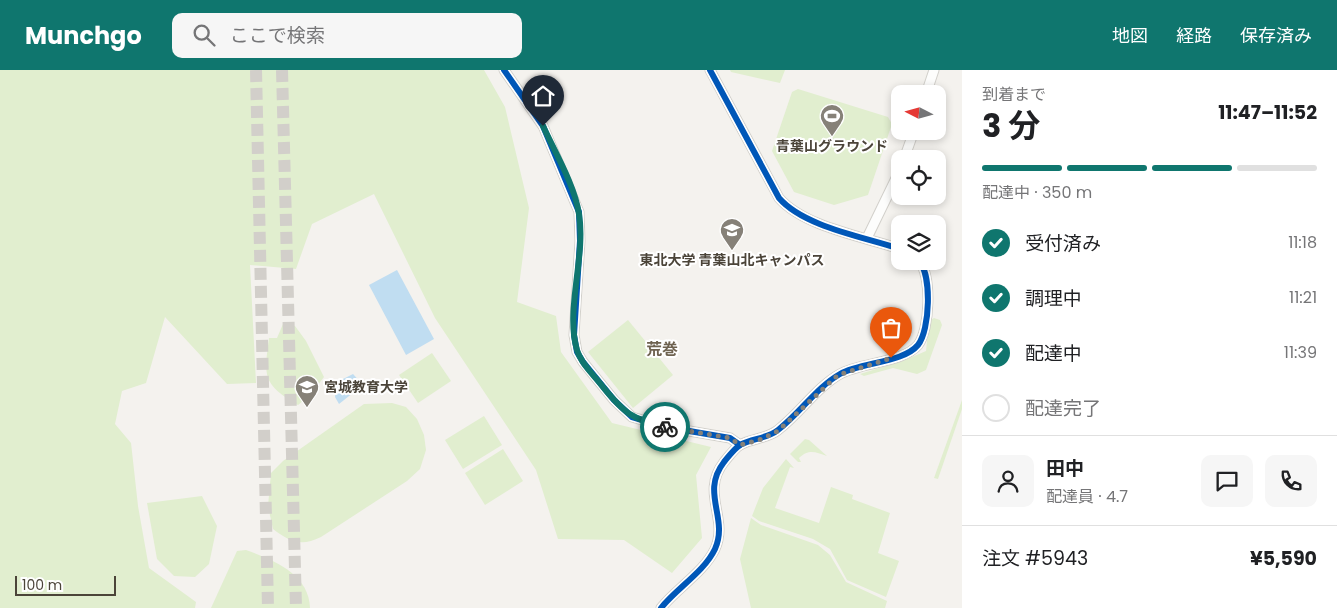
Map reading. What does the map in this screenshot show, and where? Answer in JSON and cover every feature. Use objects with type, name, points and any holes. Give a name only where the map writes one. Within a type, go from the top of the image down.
[{"type":"street","points":[[504,70],[543,126],[579,212],[580,241],[574,336],[577,352],[583,362],[614,400],[632,417],[666,427],[730,438],[740,445]]},
{"type":"street","points":[[710,70],[785,205],[804,217],[891,246]]},
{"type":"street","points":[[929,85],[934,70]]},
{"type":"street","points":[[867,238],[891,189]]},
{"type":"street","points":[[662,608],[715,549],[719,522],[713,497],[714,482],[723,463],[740,445],[762,439],[778,431],[838,375],[907,352],[918,345],[924,331],[928,282],[924,270]]},
{"type":"green space","points":[[0,70],[484,70],[505,107],[529,208],[517,302],[556,316],[561,352],[612,423],[711,447],[696,475],[702,538],[672,573],[624,540],[558,539],[536,470],[435,318],[374,194],[312,224],[296,269],[250,265],[256,383],[227,384],[165,317],[146,383],[122,391],[115,424],[131,443],[138,506],[149,568],[196,602],[195,608],[0,608]]},
{"type":"green space","points":[[730,70],[785,70],[780,83],[731,72]]},
{"type":"green space","name":"青葉山グラウンド","points":[[798,89],[888,117],[891,127],[868,195],[834,205],[794,192],[772,151],[792,92]]},
{"type":"green space","points":[[934,318],[940,320],[942,325],[926,370],[917,374],[893,368],[864,376],[860,374],[905,360],[926,351],[929,321]]},
{"type":"green space","points":[[628,320],[673,375],[633,408],[588,352]]},
{"type":"green space","points":[[283,324],[295,326],[306,341],[324,377],[310,395],[298,405],[286,398],[272,385],[266,370],[269,338],[277,338]]},
{"type":"green space","points":[[432,353],[451,381],[418,403],[399,375]]},
{"type":"green space","points":[[962,400],[962,409],[938,479],[934,478]]},
{"type":"green space","points":[[392,403],[406,407],[417,419],[424,435],[426,450],[420,469],[407,481],[314,540],[296,542],[273,529],[268,506],[271,473],[283,461],[364,404]]},
{"type":"green space","points":[[484,416],[502,445],[463,469],[445,440]]},
{"type":"green space","points":[[805,439],[809,440],[827,456],[809,452],[799,458],[801,462],[798,462],[790,454]]},
{"type":"green space","points":[[503,449],[523,481],[485,505],[465,473]]},
{"type":"green space","points":[[786,459],[794,468],[790,467],[775,508],[819,523],[831,487],[853,495],[852,499],[890,513],[878,553],[899,561],[886,597],[847,580],[830,549],[813,539],[759,521],[752,516],[763,488]]},
{"type":"green space","points":[[202,496],[217,526],[209,564],[195,577],[174,576],[157,559],[147,503]]},
{"type":"green space","points":[[751,518],[761,525],[818,545],[830,555],[846,582],[887,601],[885,608],[751,608],[740,559]]},
{"type":"green space","points":[[246,550],[268,558],[297,577],[304,586],[310,608],[211,608],[237,551]]},
{"type":"water","points":[[397,270],[434,339],[406,355],[369,285]]},
{"type":"water","points":[[353,374],[363,385],[339,404],[335,397],[337,382]]},
{"type":"tunnel","points":[[256,70],[268,608]]},
{"type":"tunnel","points":[[282,70],[296,608]]},
{"type":"cycle path","points":[[504,70],[543,126],[579,212],[580,241],[574,335],[577,352],[583,362],[614,400],[632,417],[666,427],[730,438],[740,445]]},
{"type":"cycle path","points":[[710,70],[779,198],[790,208],[819,224],[891,246]]},
{"type":"cycle path","points":[[661,608],[697,573],[715,549],[719,527],[714,484],[717,473],[734,451],[740,445],[774,433],[816,393],[840,374],[892,359],[911,351],[918,345],[925,328],[928,303],[928,290],[924,270]]},
{"type":"way so far","points":[[665,427],[730,438],[740,445],[762,439],[778,431],[838,375],[854,368],[891,358]]},
{"type":"place","name":"青葉山グラウンド","points":[[832,137]]},
{"type":"place","name":"東北大学 青葉山北キャンパス","points":[[732,251]]},
{"type":"place","name":"宮城教育大学","points":[[307,408]]},
{"type":"district","name":"荒巻","points":[[662,349]]},
{"type":"route","points":[[543,126],[575,197],[579,212],[581,226],[574,336],[577,352],[583,362],[624,411],[644,422],[665,427]]}]
